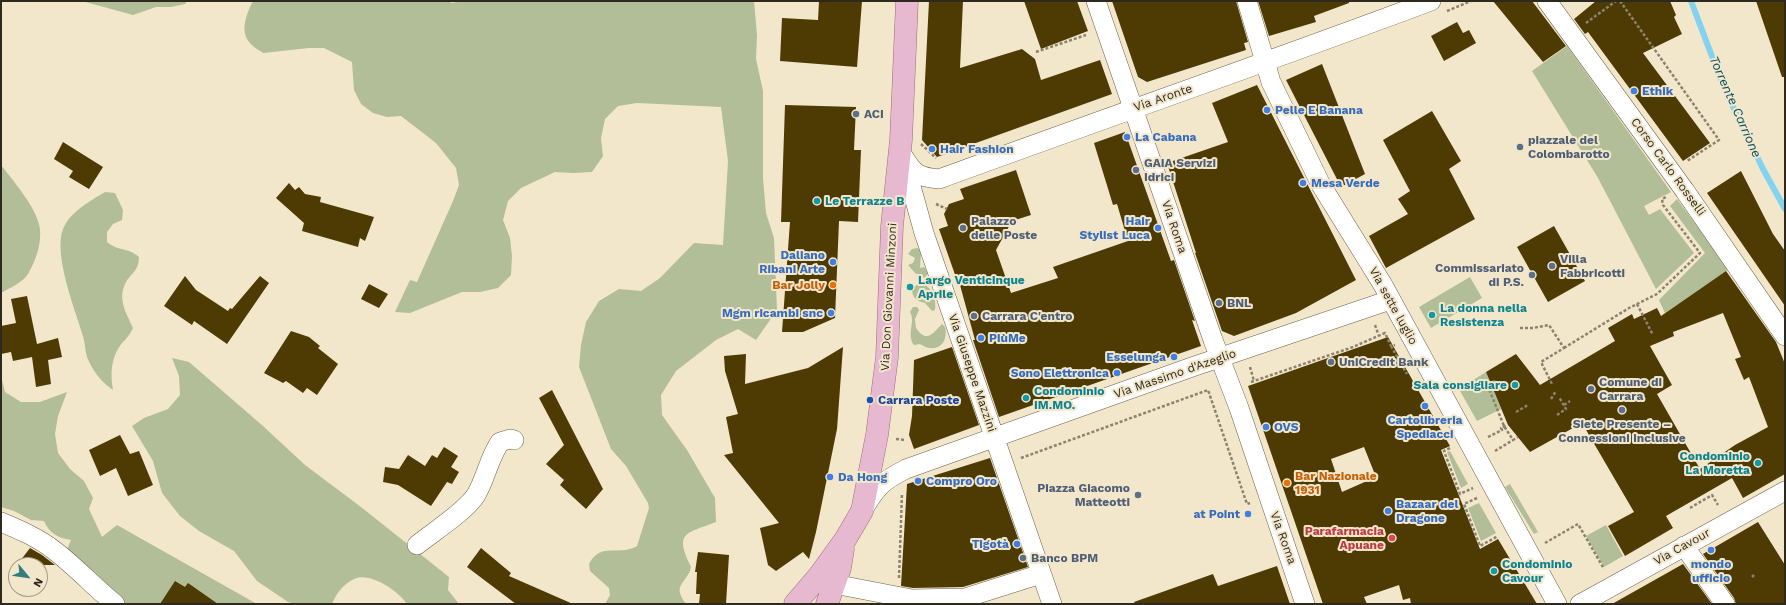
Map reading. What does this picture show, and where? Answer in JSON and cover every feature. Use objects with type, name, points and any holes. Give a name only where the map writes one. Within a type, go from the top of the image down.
[{"type":"main road","name":"Via Don Giovanni Minzoni","points":[[795,604],[819,576],[845,540],[862,511],[877,435],[887,357],[892,226],[907,146],[907,1]]},
{"type":"main road","name":"Via Don Giovanni Minzoni","points":[[831,594],[840,568],[845,540]]},
{"type":"street","name":"Via Roma","points":[[1096,1],[1213,340],[1218,365],[1238,408],[1268,497],[1298,558],[1305,604]]},
{"type":"street","name":"Via sette luglio","points":[[1247,1],[1264,63],[1271,82],[1321,185],[1390,300],[1557,604]]},
{"type":"street","name":"Corso Carlo Rosselli","points":[[1548,1],[1685,191],[1785,336]]},
{"type":"street","name":"Via Aronte","points":[[907,146],[913,172],[925,178],[939,179],[1133,108],[1264,63],[1436,7]]},
{"type":"street","name":"Via Giuseppe Mazzini","points":[[907,146],[924,233],[1052,604]]},
{"type":"street","name":"Via Massimo d'Azeglio","points":[[862,511],[875,490],[886,480],[906,469],[995,438],[1218,365],[1390,300]]},
{"type":"street","points":[[417,545],[467,506],[476,495],[494,451],[500,442],[510,439],[514,440]]},
{"type":"street","name":"Via Cavour","points":[[1580,604],[1785,491]]},
{"type":"street","points":[[1,522],[30,535],[55,550],[115,604]]},
{"type":"street","points":[[1684,546],[1725,604]]},
{"type":"street","points":[[831,594],[912,599],[965,598],[1041,574]]},
{"type":"path","points":[[1436,7],[1471,1]]},
{"type":"path","points":[[1581,27],[1616,1]]},
{"type":"path","points":[[1620,1],[1719,140],[1682,165]]},
{"type":"path","points":[[1036,52],[1086,35]]},
{"type":"path","points":[[907,146],[936,158]]},
{"type":"path","points":[[1552,384],[1541,362],[1637,304],[1657,294],[1700,253],[1662,205],[1662,199],[1668,196]]},
{"type":"path","points":[[932,202],[947,209]]},
{"type":"path","points":[[1637,304],[1653,335]]},
{"type":"path","points":[[1520,328],[1533,328],[1549,325],[1564,348]]},
{"type":"path","points":[[1251,382],[1354,347],[1385,333],[1391,346],[1396,344]]},
{"type":"path","points":[[1496,381],[1487,384],[1513,440]]},
{"type":"path","points":[[1022,465],[1020,458],[1208,390],[1247,504],[1268,497]]},
{"type":"path","points":[[1551,399],[1556,391]]},
{"type":"path","points":[[1556,415],[1566,409],[1559,397]]},
{"type":"path","points":[[1564,405],[1570,401]]},
{"type":"path","points":[[1516,412],[1528,405]]},
{"type":"path","points":[[1483,440],[1502,430],[1501,428],[1505,425]]},
{"type":"path","points":[[1490,453],[1518,438]]},
{"type":"path","points":[[1449,446],[1450,449],[1444,451],[1460,494],[1475,487]]},
{"type":"path","points":[[898,597],[902,492]]},
{"type":"path","points":[[1690,508],[1712,495],[1720,509]]},
{"type":"path","points":[[1480,496],[1464,504],[1480,546],[1496,536]]},
{"type":"path","points":[[1544,543],[1578,524],[1604,570]]},
{"type":"green space","points":[[82,1],[187,1],[185,4],[171,7],[156,7],[133,15]]},
{"type":"green space","points":[[253,1],[448,1],[452,3],[462,1],[754,1],[757,35],[756,59],[763,91],[763,178],[766,213],[774,238],[777,310],[756,340],[738,329],[716,340],[676,371],[661,395],[662,415],[687,450],[715,498],[716,522],[690,532],[683,541],[683,547],[691,567],[680,588],[680,592],[686,604],[605,604],[610,595],[609,588],[590,571],[589,564],[599,553],[610,550],[630,549],[637,546],[649,508],[648,503],[626,466],[611,449],[579,367],[581,345],[586,322],[599,301],[619,289],[641,291],[660,278],[694,243],[723,245],[728,161],[721,107],[637,103],[618,106],[605,119],[601,138],[603,156],[592,172],[555,172],[521,188],[508,201],[503,220],[510,238],[512,256],[511,275],[498,288],[480,292],[462,292],[410,313],[395,312],[410,280],[417,282],[453,201],[459,185],[456,168],[436,143],[401,116],[387,117],[373,113],[361,104],[354,90],[352,62],[324,48],[309,48],[263,53],[253,46],[245,33],[245,22]]},
{"type":"green space","points":[[1567,46],[1671,192],[1644,206],[1649,215],[1660,209],[1694,253],[1656,289],[1598,178],[1532,71]]},
{"type":"green space","points":[[1,165],[32,207],[40,227],[40,241],[37,255],[26,277],[1,293]]},
{"type":"green space","points":[[105,192],[115,193],[123,210],[122,220],[113,224],[107,232],[107,242],[139,257],[136,269],[123,288],[122,300],[125,311],[133,328],[118,348],[112,365],[113,390],[97,375],[91,367],[87,357],[83,336],[66,282],[61,253],[63,229],[70,217],[93,199]]},
{"type":"green space","points":[[1677,199],[1729,269],[1665,313],[1659,300],[1705,253],[1670,206]]},
{"type":"green space","points":[[918,248],[921,252],[920,268],[924,267],[928,273],[925,278],[915,273],[908,265],[913,263],[915,258],[908,254],[912,249]]},
{"type":"green space","points":[[1470,277],[1482,298],[1431,328],[1419,307]]},
{"type":"green space","points":[[919,283],[930,289],[935,301],[935,310],[932,311],[925,303],[914,297],[912,289]]},
{"type":"green space","points":[[913,307],[917,307],[919,310],[915,319],[916,328],[923,335],[930,335],[942,324],[945,327],[945,339],[940,346],[931,348],[920,344],[914,345],[911,337],[912,316],[910,312]]},
{"type":"green space","points":[[172,358],[189,362],[263,426],[305,465],[361,507],[449,577],[448,590],[459,604],[407,604],[391,588],[375,580],[360,577],[350,581],[343,587],[332,604],[295,604],[288,602],[257,581],[234,551],[199,531],[180,516],[162,493],[153,461],[132,426],[144,418],[168,409],[180,395],[179,376]]},
{"type":"green space","points":[[1486,372],[1501,409],[1477,421],[1459,389]]},
{"type":"green space","points":[[1,376],[5,392],[21,402],[40,402],[67,392],[58,416],[55,434],[58,453],[70,469],[84,481],[93,498],[89,509],[102,537],[117,525],[257,604],[125,604],[66,552],[71,540],[62,538],[51,532],[44,521],[31,520],[14,511],[1,507]]},
{"type":"green space","points":[[1450,451],[1468,484],[1461,488],[1447,452]]},
{"type":"green space","points":[[1510,484],[1538,532],[1534,534],[1505,487]]},
{"type":"green space","points":[[1479,503],[1496,533],[1481,541],[1468,508]]},
{"type":"green space","points":[[1606,525],[1623,556],[1604,567],[1586,536]]},
{"type":"building","points":[[819,1],[862,1],[857,67],[780,61],[782,18],[818,20]]},
{"type":"building","points":[[929,1],[963,1],[960,68],[1022,49],[1035,59],[1041,80],[1100,60],[1112,94],[937,157],[922,140]]},
{"type":"building","points":[[1024,1],[1077,1],[1088,31],[1041,49]]},
{"type":"building","points":[[1112,1],[1236,1],[1248,42],[1244,43],[1246,50],[1147,82],[1138,77]]},
{"type":"building","points":[[1258,1],[1349,1],[1349,3],[1314,16],[1316,22],[1269,36]]},
{"type":"building","points":[[1493,1],[1532,1],[1566,46],[1543,62]]},
{"type":"building","points":[[1596,1],[1670,1],[1676,15],[1674,17],[1682,34],[1643,53],[1710,143],[1683,161],[1588,32],[1585,34],[1574,19]]},
{"type":"building","points":[[1756,1],[1785,1],[1785,77],[1782,77]]},
{"type":"building","points":[[1457,22],[1463,33],[1469,30],[1476,43],[1444,61],[1431,36]]},
{"type":"building","points":[[1322,64],[1365,174],[1341,187],[1286,80]]},
{"type":"building","points":[[1257,85],[1356,280],[1296,313],[1234,336],[1222,331],[1195,253],[1167,163],[1228,142],[1212,103]]},
{"type":"building","points":[[785,105],[856,107],[854,150],[861,150],[858,222],[839,221],[835,318],[803,332],[782,332],[790,222],[781,222]]},
{"type":"building","points":[[1432,111],[1461,161],[1449,169],[1475,219],[1386,268],[1369,236],[1408,214],[1398,199],[1410,191],[1383,140]]},
{"type":"building","points":[[1125,132],[1171,261],[1174,260],[1195,321],[1192,320],[1201,346],[999,417],[973,340],[975,340],[960,285],[959,286],[939,229],[948,226],[944,214],[949,204],[964,199],[960,189],[1016,170],[1031,215],[1012,221],[996,250],[1011,293],[1058,278],[1053,267],[1128,241],[1117,204],[1113,205],[1094,143]]},
{"type":"building","points":[[63,142],[103,167],[89,189],[69,177],[73,171],[54,159]]},
{"type":"building","points":[[1741,171],[1773,234],[1785,251],[1785,306],[1707,193]]},
{"type":"building","points":[[289,183],[295,190],[299,187],[305,194],[321,197],[320,202],[374,217],[365,241],[360,238],[358,247],[302,231],[304,223],[276,198]]},
{"type":"building","name":"Villa Fabbricotti","points":[[1554,226],[1585,281],[1548,302],[1517,247]]},
{"type":"building","points":[[1726,271],[1776,342],[1785,364],[1785,474],[1743,498],[1732,478],[1666,516],[1673,528],[1625,556],[1608,526],[1634,512],[1582,423],[1530,452],[1508,425],[1486,372],[1516,354],[1540,385],[1615,341],[1608,328],[1632,314],[1634,319],[1657,308],[1661,316]],"holes":[[[1723,313],[1741,357],[1735,359],[1744,380],[1749,377],[1768,427],[1735,445],[1700,469],[1657,394],[1672,385],[1650,346],[1674,336],[1673,332]]]},
{"type":"building","points":[[185,276],[196,290],[228,311],[230,308],[232,309],[260,276],[269,283],[227,344],[194,321],[192,325],[164,306]]},
{"type":"building","points":[[369,284],[388,294],[379,308],[361,299]]},
{"type":"building","points":[[27,296],[37,344],[58,338],[62,357],[48,360],[51,384],[36,387],[32,357],[13,361],[11,352],[1,354],[1,326],[16,323],[11,299]]},
{"type":"building","points":[[291,331],[309,337],[320,346],[318,348],[338,364],[317,395],[307,388],[303,393],[286,381],[283,383],[264,373]]},
{"type":"building","points":[[1388,337],[1450,446],[1441,450],[1480,549],[1498,539],[1537,604],[1411,604],[1410,598],[1403,600],[1399,585],[1364,597],[1367,604],[1323,604],[1248,386]],"holes":[[[1364,447],[1376,477],[1342,492],[1331,459]]]},
{"type":"building","points":[[843,347],[837,429],[809,559],[803,552],[776,571],[768,565],[760,528],[779,523],[724,455],[733,453],[726,417],[738,414],[725,371],[724,356],[746,354],[745,384],[808,368]]},
{"type":"building","points":[[952,347],[979,425],[914,449],[909,435],[912,416],[914,360]]},
{"type":"building","points":[[552,390],[603,489],[586,509],[560,485],[564,480],[546,464],[564,445],[539,398]]},
{"type":"building","points":[[120,435],[130,454],[139,451],[153,485],[128,496],[116,468],[100,476],[89,450]]},
{"type":"building","points":[[444,447],[458,456],[451,467],[459,472],[452,484],[447,482],[431,506],[398,485],[383,482],[385,467],[399,469],[408,455],[425,466],[432,455],[437,458]]},
{"type":"building","points":[[990,458],[1028,567],[963,587],[913,588],[901,586],[907,484]]},
{"type":"building","points":[[1758,522],[1785,565],[1785,604],[1736,604],[1734,598],[1703,554]]},
{"type":"building","points":[[30,548],[45,557],[23,557]]},
{"type":"building","points":[[481,548],[511,573],[509,576],[573,604],[516,604],[467,567]]},
{"type":"building","points":[[698,552],[729,555],[726,604],[699,604],[700,594],[696,594],[697,572],[695,572]]},
{"type":"building","points":[[48,560],[55,565],[48,565]]},
{"type":"building","points":[[1683,564],[1712,604],[1612,604]]},
{"type":"building","points":[[1277,566],[1290,604],[1135,604],[1134,602],[1213,574],[1218,586]]},
{"type":"building","points":[[175,581],[185,587],[188,583],[218,604],[160,604]]},
{"type":"waterway","name":"Torrente Carrione","points":[[1691,1],[1724,88],[1763,169],[1785,209]]},
{"type":"place","name":"Ethik","points":[[1634,91]]},
{"type":"place","name":"Pelle E Banana","points":[[1267,110]]},
{"type":"place","name":"ACI","points":[[856,114]]},
{"type":"place","name":"La Cabana","points":[[1127,137]]},
{"type":"place","name":"piazzale del Colombarotto","points":[[1520,147]]},
{"type":"place","name":"Hair Fashion","points":[[932,149]]},
{"type":"place","name":"GAIA Servizi Idrici","points":[[1136,170]]},
{"type":"place","name":"Mesa Verde","points":[[1303,183]]},
{"type":"place","name":"Le Terrazze B","points":[[817,201]]},
{"type":"place","name":"Palazzo delle Poste","points":[[963,228]]},
{"type":"place","name":"Hair Stylist Luca","points":[[1158,228]]},
{"type":"place","name":"Daliano Ribani Arte","points":[[833,262]]},
{"type":"place","name":"Villa Fabbricotti","points":[[1552,266]]},
{"type":"place","name":"Commissariato di P.S.","points":[[1532,275]]},
{"type":"place","name":"Bar Jolly","points":[[833,285]]},
{"type":"place","name":"Largo Venticinque Aprile","points":[[910,287]]},
{"type":"place","name":"BNL","points":[[1219,303]]},
{"type":"place","name":"Mgm ricambi snc","points":[[831,313]]},
{"type":"place","name":"La donna nella Resistenza","points":[[1432,315]]},
{"type":"place","name":"Carrara C'entro","points":[[974,316]]},
{"type":"place","name":"PiùMe","points":[[981,338]]},
{"type":"place","name":"Esselunga","points":[[1174,357]]},
{"type":"place","name":"UniCredit Bank","points":[[1331,362]]},
{"type":"place","name":"Sono Elettronica","points":[[1117,373]]},
{"type":"place","name":"Sala consigliare","points":[[1515,385]]},
{"type":"place","name":"Comune di Carrara","points":[[1591,389]]},
{"type":"place","name":"Condominio IM.MO.","points":[[1026,398]]},
{"type":"place","name":"Carrara Poste","points":[[870,400]]},
{"type":"place","name":"Cartolibreria Spediacci","points":[[1425,406]]},
{"type":"place","name":"Siete Presente – Connessioni inclusive","points":[[1622,410]]},
{"type":"place","name":"OVS","points":[[1266,427]]},
{"type":"place","name":"Condominio La Moretta","points":[[1758,463]]},
{"type":"place","name":"Da Hong","points":[[830,477]]},
{"type":"place","name":"Compro Oro","points":[[918,481]]},
{"type":"place","name":"Bar Nazionale 1931","points":[[1287,483]]},
{"type":"place","name":"Piazza Giacomo Matteotti","points":[[1138,495]]},
{"type":"place","name":"Bazaar del Dragone","points":[[1388,511]]},
{"type":"place","name":"at Point","points":[[1248,514]]},
{"type":"place","name":"Parafarmacia Apuane","points":[[1392,538]]},
{"type":"place","name":"Tigotà","points":[[1017,544]]},
{"type":"place","name":"mondo ufficio","points":[[1711,550]]},
{"type":"place","name":"Banco BPM","points":[[1023,558]]},
{"type":"place","name":"Condominio Cavour","points":[[1494,571]]}]
